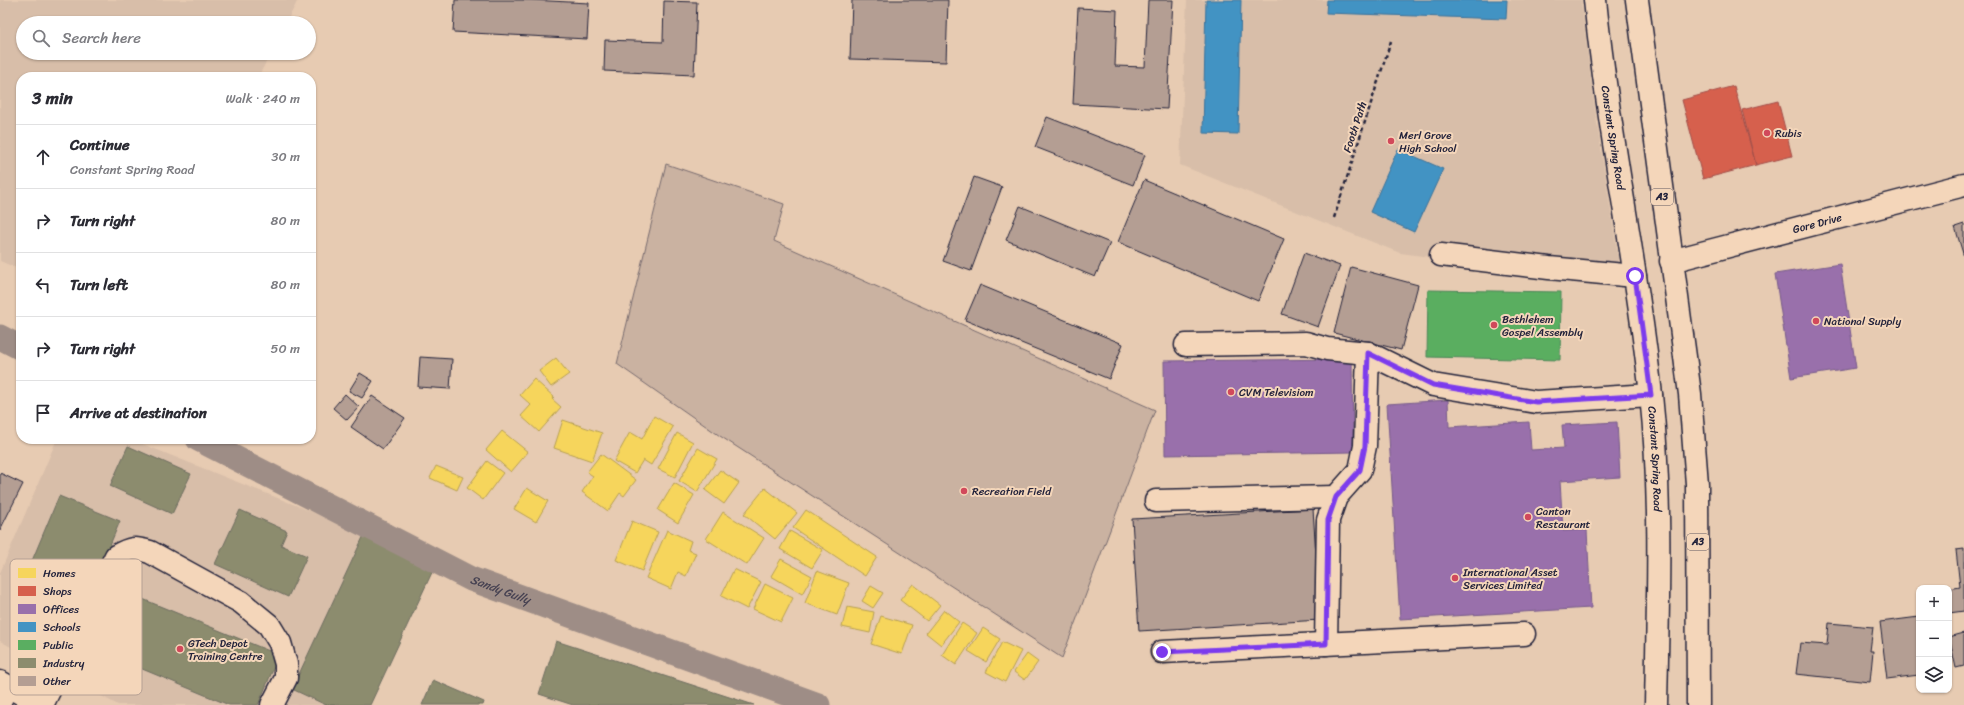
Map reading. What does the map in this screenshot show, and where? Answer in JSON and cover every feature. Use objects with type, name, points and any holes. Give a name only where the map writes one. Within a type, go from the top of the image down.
[{"type":"main road","name":"Constant Spring Road","points":[[1595,0],[1600,51],[1635,276],[1651,395],[1658,481],[1656,698]]},
{"type":"main road","name":"A3","points":[[1637,0],[1690,394],[1697,484],[1698,698]]},
{"type":"main road","name":"Gore Drive","points":[[1671,261],[1964,185]]},
{"type":"main road","points":[[1441,255],[1549,268],[1635,276]]},
{"type":"main road","points":[[1186,345],[1306,343],[1327,349],[1368,353],[1433,385],[1536,402],[1651,395]]},
{"type":"main road","points":[[1326,644],[1328,520],[1336,497],[1360,470],[1365,446],[1368,353]]},
{"type":"main road","points":[[1156,501],[1336,497]]},
{"type":"main road","points":[[114,559],[116,556],[127,549],[137,548],[150,552],[241,602],[269,625],[280,643],[286,664],[286,678],[272,705]]},
{"type":"main road","points":[[1162,652],[1524,634]]},
{"type":"main road","points":[[14,695],[37,704],[42,695]]},
{"type":"path","name":"Footh Path","points":[[1334,218],[1391,41]]},
{"type":"shaded area","points":[[0,0],[298,0],[290,16],[16,16],[16,60],[267,60],[261,72],[16,72],[16,268],[0,261]]},
{"type":"shaded area","name":"Merl Grove High School","points":[[1187,0],[1581,0],[1596,117],[1622,281],[1400,253],[1180,165]]},
{"type":"shaded area","name":"Recreation Field","points":[[666,164],[784,204],[774,241],[1155,410],[1062,658],[720,436],[617,364]]},
{"type":"shaded area","points":[[55,444],[142,444],[365,533],[435,566],[370,705],[118,705],[100,695],[142,695],[142,559],[10,559],[10,646],[0,641],[0,573]]},
{"type":"building: Homes","points":[[556,358],[569,374],[551,387],[539,371]]},
{"type":"building: Homes","points":[[534,379],[554,397],[552,399],[561,407],[539,432],[521,416],[531,405],[520,395]]},
{"type":"building: Homes","points":[[654,416],[673,427],[651,465],[643,460],[635,473],[614,461],[630,432],[642,439]]},
{"type":"building: Homes","points":[[563,420],[602,433],[592,461],[554,448]]},
{"type":"building: Homes","points":[[502,431],[528,452],[511,472],[486,450]]},
{"type":"building: Homes","points":[[677,433],[693,442],[675,477],[658,469]]},
{"type":"building: Homes","points":[[698,448],[717,459],[697,492],[679,481]]},
{"type":"building: Homes","points":[[601,454],[636,480],[624,496],[620,493],[608,511],[582,492],[593,476],[587,472]]},
{"type":"building: Homes","points":[[487,461],[503,473],[483,500],[467,488]]},
{"type":"building: Homes","points":[[436,466],[463,477],[457,490],[430,478]]},
{"type":"building: Homes","points":[[720,470],[739,483],[724,504],[705,490]]},
{"type":"building: Homes","points":[[674,483],[694,495],[678,523],[658,510]]},
{"type":"building: Homes","points":[[527,488],[548,501],[536,522],[514,509]]},
{"type":"building: Homes","points":[[765,488],[797,513],[775,539],[744,514]]},
{"type":"building: Homes","points":[[806,510],[877,557],[865,576],[793,528]]},
{"type":"building: Homes","points":[[723,512],[764,538],[747,565],[706,539]]},
{"type":"building: Homes","points":[[632,521],[658,532],[642,571],[616,560]]},
{"type":"building: Homes","points":[[667,530],[691,541],[688,550],[696,553],[686,576],[678,572],[671,589],[646,578]]},
{"type":"building: Homes","points":[[790,531],[823,550],[812,568],[780,549]]},
{"type":"building: Homes","points":[[781,559],[812,576],[802,594],[771,576]]},
{"type":"building: Homes","points":[[734,569],[761,582],[747,609],[721,596]]},
{"type":"building: Homes","points":[[817,571],[849,583],[837,615],[805,603]]},
{"type":"building: Homes","points":[[765,584],[793,598],[781,622],[753,609]]},
{"type":"building: Homes","points":[[913,584],[940,605],[927,621],[900,600]]},
{"type":"building: Homes","points":[[871,586],[883,593],[873,608],[862,601]]},
{"type":"building: Homes","points":[[847,607],[874,612],[870,633],[842,627]]},
{"type":"building: Homes","points":[[944,610],[959,622],[941,645],[926,633]]},
{"type":"building: Homes","points":[[881,616],[912,625],[902,654],[871,644]]},
{"type":"building: Homes","points":[[962,623],[977,633],[956,665],[942,655]]},
{"type":"building: Homes","points":[[983,628],[1000,639],[986,662],[968,651]]},
{"type":"building: Homes","points":[[1002,642],[1021,651],[1005,682],[986,672]]},
{"type":"building: Homes","points":[[1027,654],[1038,662],[1025,680],[1014,672]]},
{"type":"building: Shops","name":"Rubis","points":[[1734,86],[1756,165],[1703,179],[1682,100]]},
{"type":"building: Shops","name":"Rubis","points":[[1778,101],[1792,156],[1756,165],[1742,110]]},
{"type":"building: Offices","name":"National Supply","points":[[1840,264],[1856,368],[1791,378],[1775,274]]},
{"type":"building: Offices","points":[[1352,359],[1353,452],[1165,455],[1164,361]]},
{"type":"building: Offices","points":[[1448,400],[1449,427],[1529,422],[1531,450],[1564,448],[1562,425],[1617,422],[1620,477],[1560,481],[1563,531],[1587,530],[1591,608],[1400,619],[1387,404]]},
{"type":"building: Schools","points":[[1206,0],[1241,0],[1238,134],[1203,133]]},
{"type":"building: Schools","points":[[1327,0],[1507,0],[1506,19],[1326,13]]},
{"type":"building: Schools","points":[[1398,149],[1443,169],[1414,232],[1370,212]]},
{"type":"building: Public","name":"Bethlehem Gospel Assembly","points":[[1428,290],[1561,292],[1560,360],[1427,357]]},
{"type":"building: Industry","points":[[128,446],[191,474],[172,514],[110,486]]},
{"type":"building: Industry","points":[[59,496],[120,521],[104,559],[33,559]]},
{"type":"building: Industry","points":[[240,510],[287,531],[281,545],[307,556],[288,597],[215,564]]},
{"type":"building: Industry","points":[[365,533],[435,566],[370,705],[326,705],[292,689]]},
{"type":"building: Industry","name":"GTech Depot Training Centre","points":[[142,599],[279,655],[258,705],[229,705],[142,669]]},
{"type":"building: Industry","points":[[556,641],[754,705],[573,705],[539,694]]},
{"type":"building: Industry","points":[[433,680],[484,702],[483,705],[422,705]]},
{"type":"building: Other","points":[[455,0],[530,0],[589,3],[587,39],[453,32]]},
{"type":"building: Other","points":[[852,0],[948,0],[946,62],[850,59]]},
{"type":"building: Other","points":[[1148,0],[1173,0],[1167,109],[1073,104],[1078,8],[1117,10],[1115,66],[1145,67]]},
{"type":"building: Other","points":[[664,1],[697,2],[694,75],[604,71],[605,40],[663,42]]},
{"type":"building: Other","points":[[1047,117],[1145,155],[1133,185],[1035,147]]},
{"type":"building: Other","points":[[974,177],[1002,187],[971,271],[943,261]]},
{"type":"building: Other","points":[[1144,180],[1284,239],[1258,301],[1118,242]]},
{"type":"building: Other","points":[[1020,206],[1110,243],[1095,277],[1006,240]]},
{"type":"building: Other","points":[[1964,224],[1964,257],[1955,227]]},
{"type":"building: Other","points":[[1304,253],[1340,266],[1318,327],[1282,314]]},
{"type":"building: Other","points":[[1351,267],[1418,285],[1401,350],[1334,333]]},
{"type":"building: Other","points":[[980,285],[1123,344],[1109,379],[965,320]]},
{"type":"building: Other","points":[[420,357],[452,359],[450,389],[418,387]]},
{"type":"building: Other","points":[[360,373],[373,381],[362,398],[349,391]]},
{"type":"building: Other","points":[[345,394],[359,407],[347,420],[333,408]]},
{"type":"building: Other","points":[[372,396],[405,418],[383,449],[351,427]]},
{"type":"building: Other","points":[[0,473],[23,484],[0,530]]},
{"type":"building: Other","points":[[1313,509],[1320,620],[1139,631],[1132,519]]},
{"type":"building: Other","points":[[1964,549],[1964,611],[1952,613],[1952,588],[1960,587],[1956,550]]},
{"type":"building: Other","points":[[1916,617],[1916,675],[1887,679],[1880,622]]},
{"type":"building: Other","points":[[1829,623],[1873,627],[1870,651],[1873,651],[1870,682],[1796,674],[1800,643],[1827,645]]},
{"type":"building: Other","points":[[1964,633],[1964,666],[1956,668],[1952,650],[1952,636]]},
{"type":"waterway","name":"Sandy Gully","points":[[0,337],[16,345]]},
{"type":"waterway","name":"Sandy Gully","points":[[208,444],[471,579],[818,705]]},
{"type":"place","name":"Rubis","points":[[1767,133]]},
{"type":"place","name":"Merl Grove High School","points":[[1391,141]]},
{"type":"place","name":"National Supply","points":[[1816,321]]},
{"type":"place","name":"Bethlehem Gospel Assembly","points":[[1494,325]]},
{"type":"place","name":"CVM Televisiom","points":[[1231,392]]},
{"type":"place","name":"Recreation Field","points":[[964,491]]},
{"type":"place","name":"Canton Restaurant","points":[[1528,517]]},
{"type":"place","name":"International Asset Services Limited","points":[[1455,578]]},
{"type":"place","name":"GTech Depot Training Centre","points":[[180,649]]},
{"type":"route","points":[[1162,652],[1326,644],[1328,520],[1336,497],[1360,470],[1365,446],[1368,353],[1433,385],[1536,402],[1651,395],[1635,276]]}]
